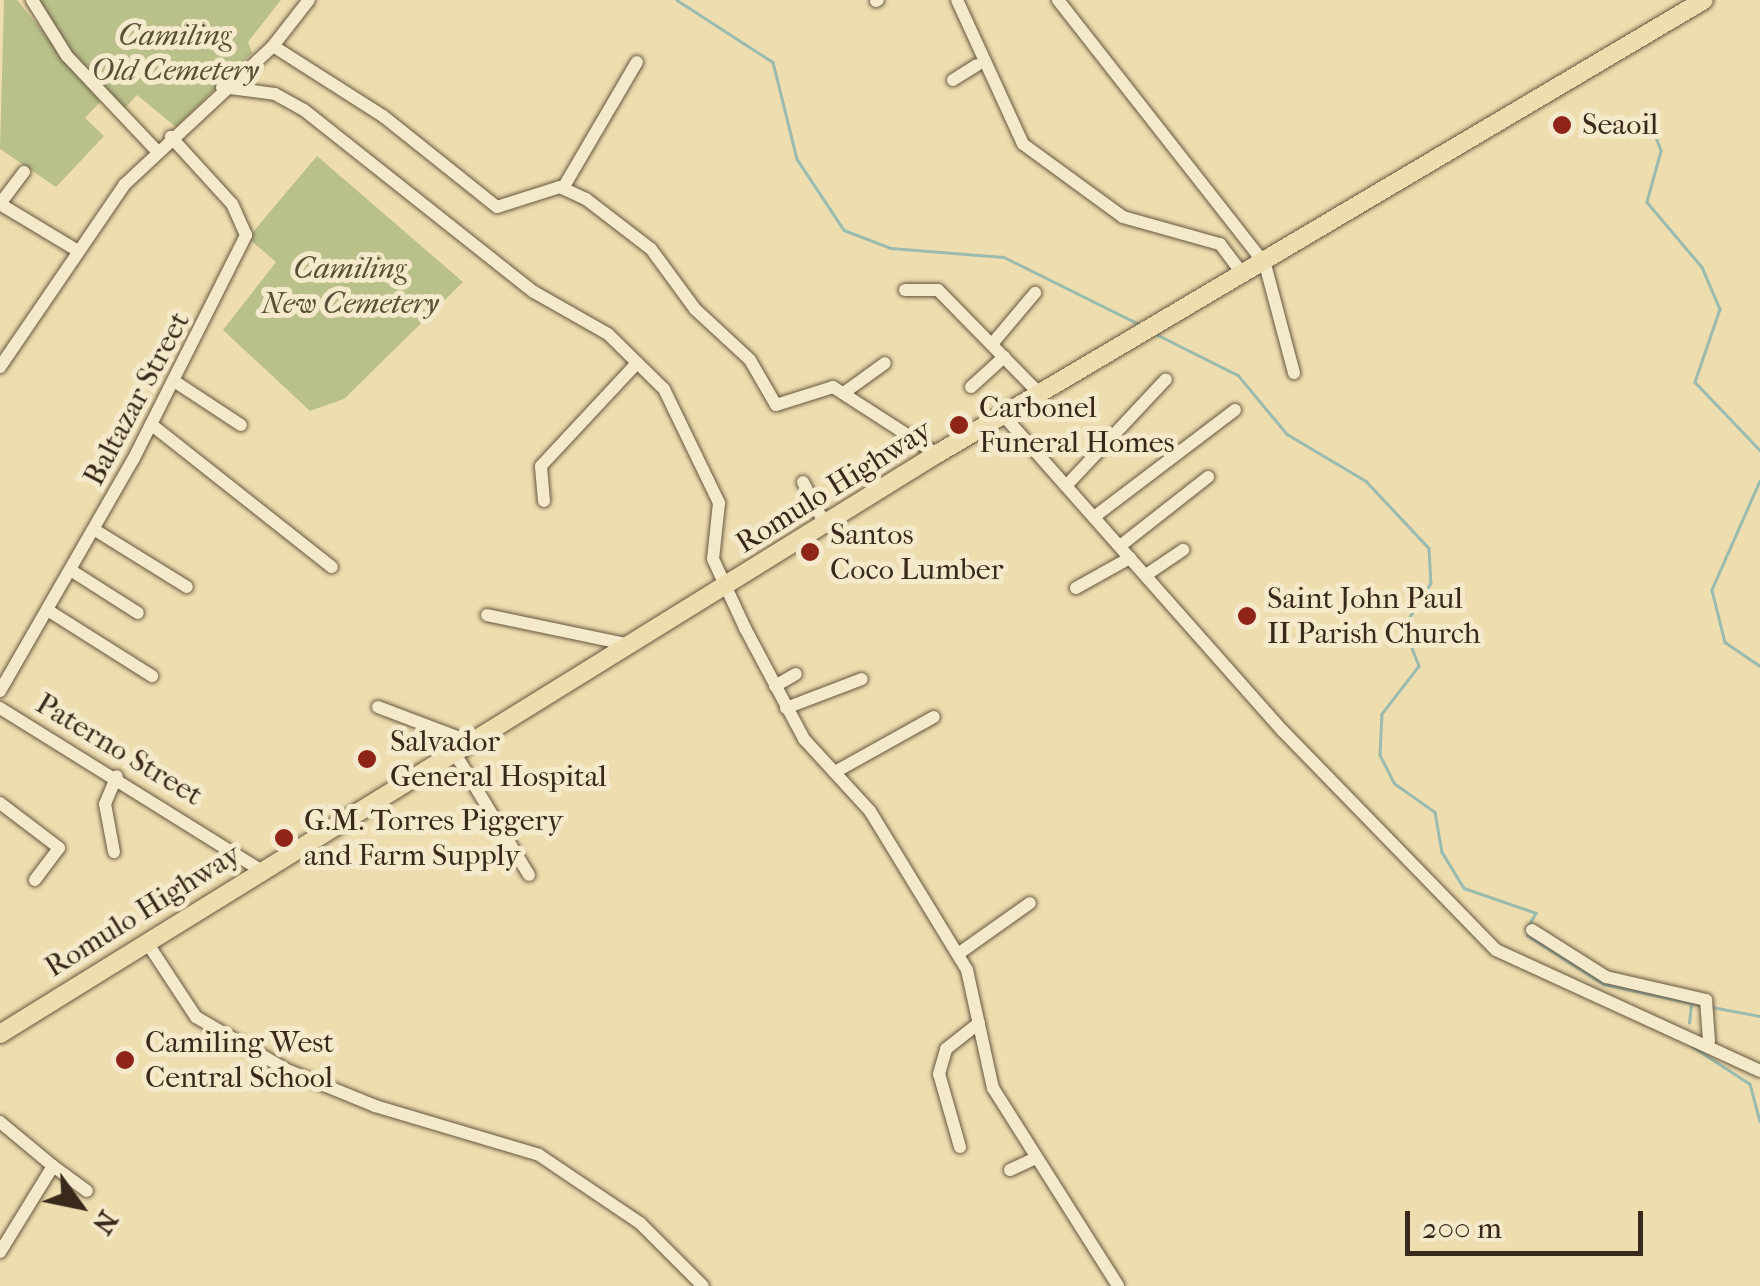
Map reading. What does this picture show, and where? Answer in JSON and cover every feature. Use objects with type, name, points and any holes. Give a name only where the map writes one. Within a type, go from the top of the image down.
[{"type":"highway","name":"Romulo Highway","points":[[0,1034],[936,454],[1265,264],[1704,0]]},
{"type":"street","points":[[32,0],[67,56],[156,150]]},
{"type":"street","points":[[0,367],[75,249],[156,150],[273,46],[308,0]]},
{"type":"street","points":[[957,0],[1002,112],[1043,162],[1122,217],[1220,244],[1244,276]]},
{"type":"street","points":[[1058,0],[1265,264],[1294,373]]},
{"type":"street","points":[[273,46],[384,116],[498,208],[563,188],[637,62]]},
{"type":"street","points":[[953,80],[981,63]]},
{"type":"street","points":[[222,88],[275,94],[304,110],[637,364],[672,402],[719,503],[713,559],[786,708],[870,811],[958,954],[980,1023],[993,1088],[1118,1286]]},
{"type":"street","name":"Baltazar Street","points":[[4,685],[152,425],[246,235],[232,204],[171,137]]},
{"type":"street","points":[[24,172],[0,204],[75,249]]},
{"type":"street","points":[[563,188],[651,249],[695,309],[750,360],[776,405],[818,388],[845,392],[936,454]]},
{"type":"street","points":[[905,290],[938,290],[1041,394]]},
{"type":"street","points":[[992,344],[1036,292]]},
{"type":"street","points":[[971,387],[1004,357]]},
{"type":"street","points":[[845,392],[885,363]]},
{"type":"street","points":[[544,501],[541,466],[637,364]]},
{"type":"street","points":[[1066,486],[1166,380]]},
{"type":"street","points":[[174,381],[241,425]]},
{"type":"street","points":[[1094,517],[1235,410]]},
{"type":"street","points":[[1004,416],[1130,558],[1496,950],[1710,1041],[1760,1071]]},
{"type":"street","points":[[152,425],[332,567]]},
{"type":"street","points":[[1120,546],[1208,478]]},
{"type":"street","points":[[803,482],[825,524]]},
{"type":"street","points":[[95,530],[187,587]]},
{"type":"street","points":[[1146,575],[1183,550]]},
{"type":"street","points":[[1076,588],[1130,558]]},
{"type":"street","points":[[72,571],[138,613]]},
{"type":"street","points":[[49,611],[152,676]]},
{"type":"street","points":[[486,615],[630,645]]},
{"type":"street","points":[[0,666],[4,685]]},
{"type":"street","points":[[775,686],[796,674]]},
{"type":"street","points":[[786,708],[862,679]]},
{"type":"street","points":[[378,707],[462,747],[529,874]]},
{"type":"street","name":"Paterno Street","points":[[0,708],[117,776],[260,870]]},
{"type":"street","points":[[835,772],[934,718]]},
{"type":"street","points":[[114,852],[105,804],[117,776]]},
{"type":"street","points":[[0,804],[59,848],[35,880]]},
{"type":"street","points":[[958,954],[1030,903]]},
{"type":"street","points":[[1532,930],[1606,977],[1706,1000],[1710,1041]]},
{"type":"street","points":[[146,942],[196,1017],[246,1047],[374,1106],[539,1155],[640,1223],[703,1286]]},
{"type":"street","points":[[960,1147],[939,1074],[946,1049],[980,1023]]},
{"type":"street","points":[[0,1122],[87,1191]]},
{"type":"street","points":[[1010,1170],[1036,1158]]},
{"type":"street","points":[[0,1252],[53,1166]]},
{"type":"green space","name":"Camiling Old Cemetery","points":[[4,0],[17,0],[100,102],[85,118],[104,136],[56,187],[0,149]]},
{"type":"green space","name":"Camiling Old Cemetery","points":[[37,0],[281,0],[248,42],[252,53],[176,127],[137,95],[124,109],[69,55]]},
{"type":"green space","name":"Camiling New Cemetery","points":[[317,156],[463,282],[344,399],[310,411],[223,330],[276,262],[248,238]]},
{"type":"waterway","points":[[677,0],[773,62],[797,159],[844,230],[891,248],[1004,257],[1139,324]]},
{"type":"waterway","points":[[1649,119],[1661,151],[1647,202],[1702,267],[1720,309],[1695,382],[1760,450]]},
{"type":"waterway","points":[[1154,333],[1238,375],[1287,434],[1366,481],[1429,548],[1431,583],[1404,627],[1419,666],[1382,714],[1380,755],[1394,783],[1435,812],[1442,852],[1464,888],[1536,913],[1528,927]]},
{"type":"waterway","points":[[1760,481],[1712,590],[1725,642],[1760,666]]},
{"type":"waterway","points":[[1527,935],[1604,984],[1700,1005]]},
{"type":"waterway","points":[[1689,1023],[1691,1005]]},
{"type":"waterway","points":[[1712,1007],[1760,1016]]},
{"type":"waterway","points":[[1692,1046],[1750,1084],[1760,1121]]},
{"type":"place","name":"Seaoil","points":[[1562,125]]},
{"type":"place","name":"Carbonel Funeral Homes","points":[[959,425]]},
{"type":"place","name":"Santos Coco Lumber","points":[[810,552]]},
{"type":"place","name":"Saint John Paul II Parish Church","points":[[1247,616]]},
{"type":"place","name":"Salvador General Hospital","points":[[367,759]]},
{"type":"place","name":"G.M. Torres Piggery and Farm Supply","points":[[284,838]]},
{"type":"place","name":"Camiling West Central School","points":[[125,1060]]}]
